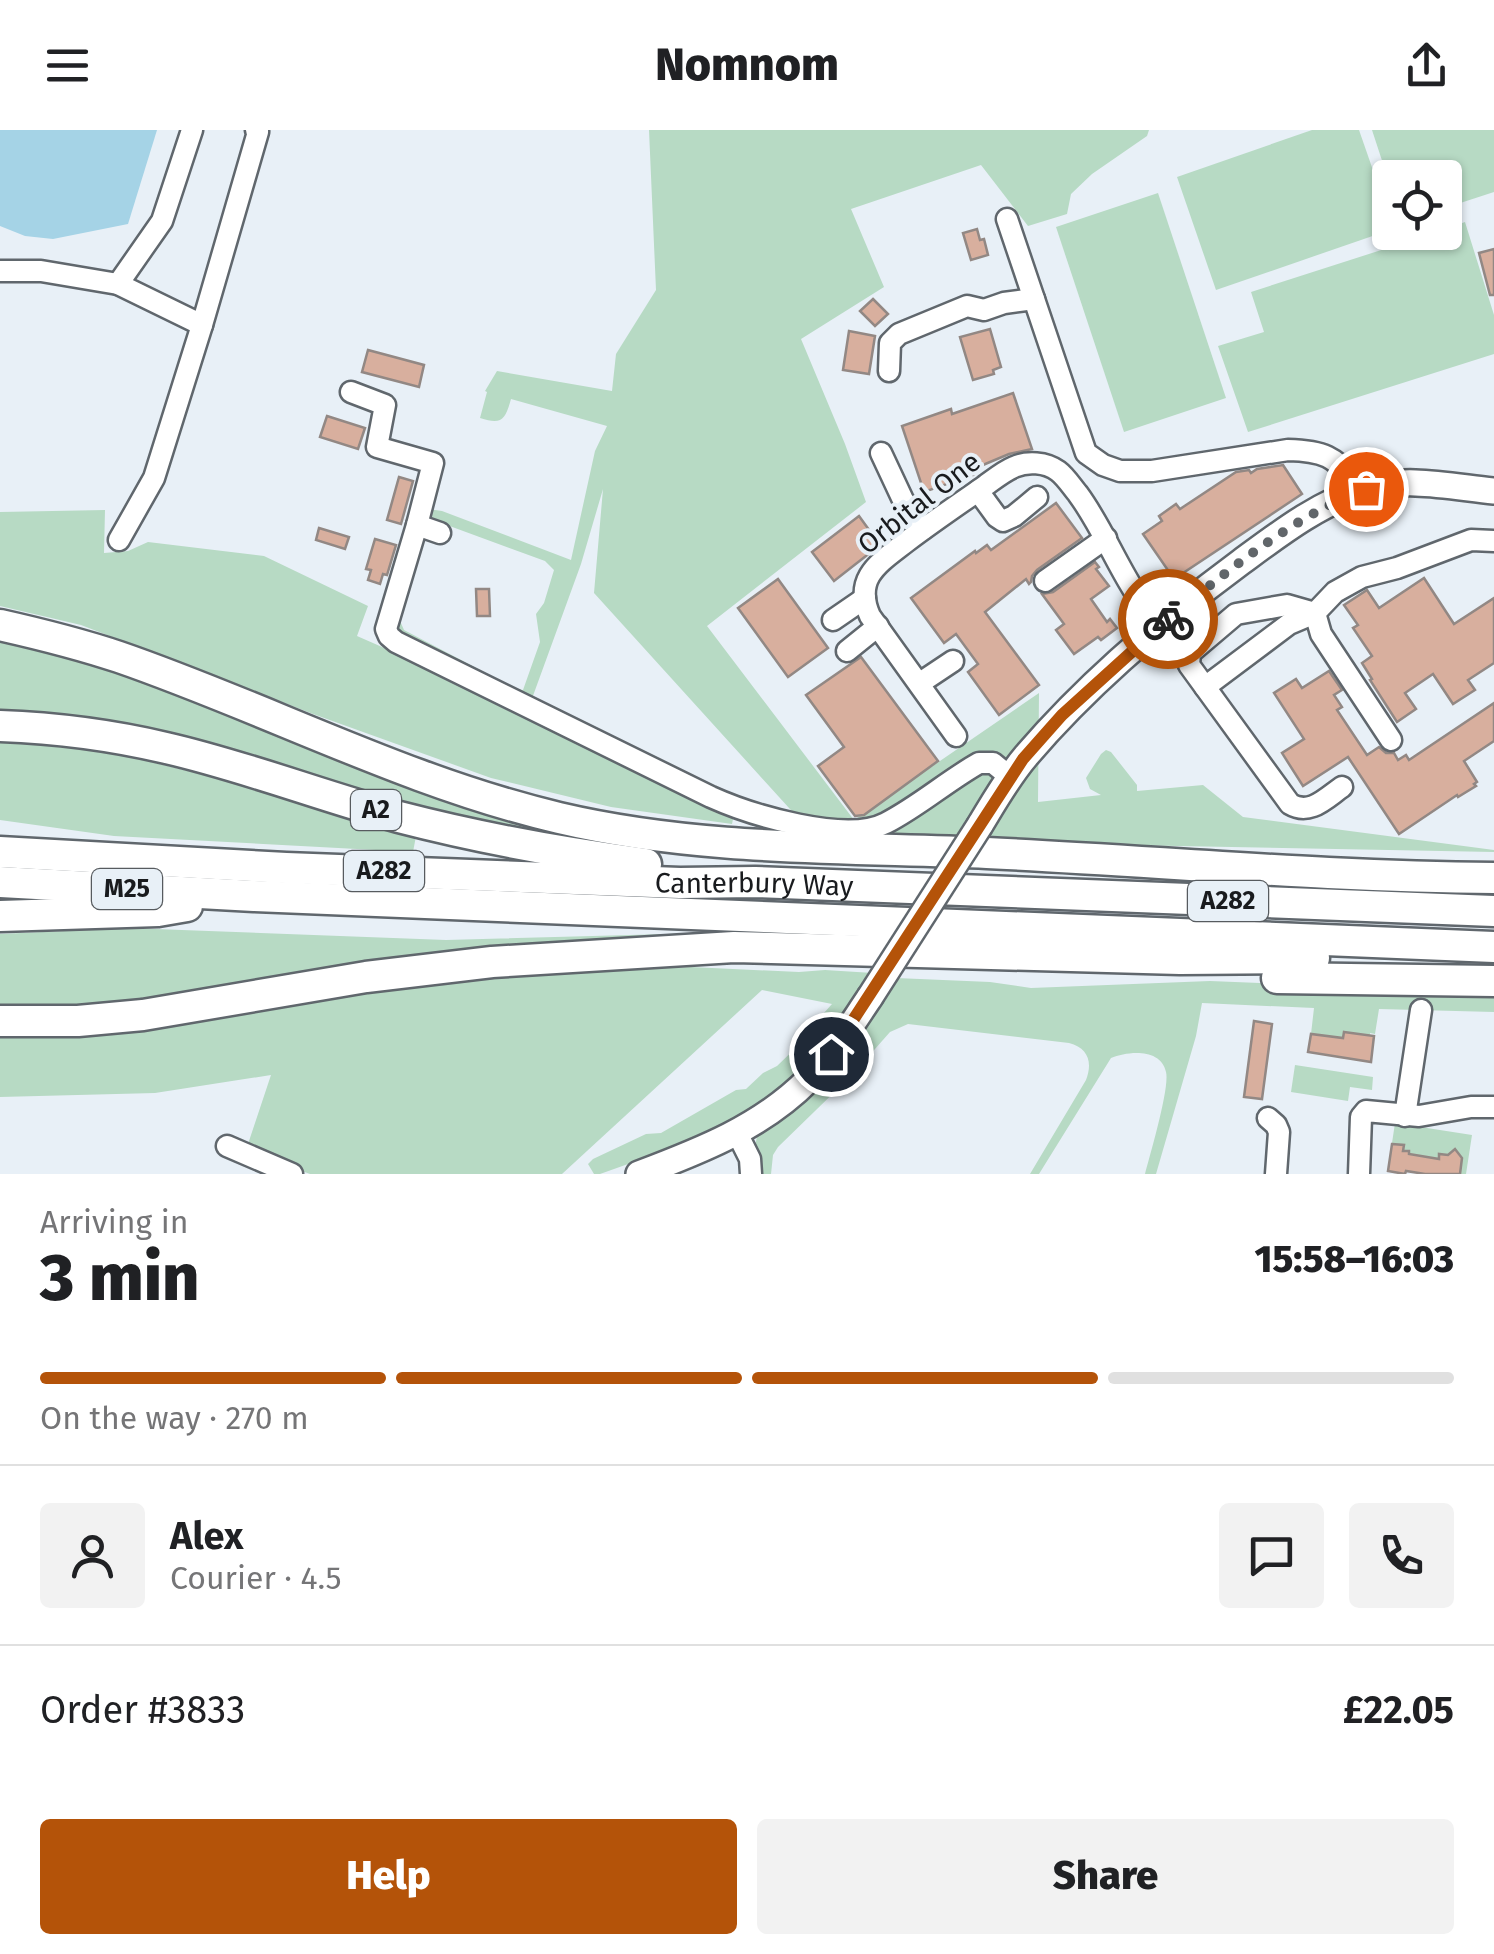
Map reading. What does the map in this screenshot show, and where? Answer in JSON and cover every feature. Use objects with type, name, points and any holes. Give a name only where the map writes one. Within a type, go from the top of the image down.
[{"type":"highway","points":[[0,625],[143,666],[470,793],[561,818],[639,833],[805,846],[1494,878]]},
{"type":"highway","name":"A2","points":[[0,726],[68,730],[127,740],[456,831],[755,882]]},
{"type":"highway","name":"Canterbury Way","points":[[5,852],[326,869],[1494,911]]},
{"type":"highway","name":"M25","points":[[0,882],[254,896]]},
{"type":"highway","points":[[0,916],[158,911],[254,896]]},
{"type":"highway","name":"Canterbury Way","points":[[254,896],[1494,946]]},
{"type":"highway","points":[[0,1022],[142,1016],[347,980],[435,969],[734,947],[1240,959],[1359,957],[1451,945]]},
{"type":"highway","points":[[644,954],[908,969],[1494,981]]},
{"type":"main road","points":[[639,1174],[737,1133],[806,1083],[870,997],[1023,759],[1062,715],[1160,624],[1304,518],[1366,489],[1406,483],[1494,491]]},
{"type":"street","points":[[118,284],[162,221],[192,130]]},
{"type":"street","points":[[118,540],[154,478],[256,130]]},
{"type":"street","points":[[1007,219],[1086,453],[1120,471],[1152,471],[1306,450],[1336,460],[1366,489]]},
{"type":"street","points":[[0,271],[41,271],[118,284],[202,324]]},
{"type":"street","points":[[889,371],[890,343],[899,334],[967,306],[984,310],[1034,299]]},
{"type":"street","points":[[352,392],[385,405],[377,447],[433,463],[387,624],[391,638],[731,806],[762,816],[854,832],[886,823],[979,763],[993,763],[1010,778]]},
{"type":"street","points":[[881,454],[903,500],[923,529]]},
{"type":"street","name":"Orbital One","points":[[956,736],[866,605],[868,577],[923,529],[1012,467],[1047,465],[1062,474],[1106,538],[1144,607],[1160,624]]},
{"type":"street","points":[[978,491],[1003,521],[1036,497]]},
{"type":"street","points":[[417,525],[440,533]]},
{"type":"street","points":[[1045,581],[1106,538]]},
{"type":"street","points":[[1205,687],[1289,624],[1315,613],[1334,592],[1362,576],[1398,568],[1471,540],[1494,540]]},
{"type":"street","points":[[832,620],[865,598]]},
{"type":"street","points":[[1315,613],[1287,605],[1236,614],[1190,653],[1189,665],[1290,804],[1306,809],[1342,787]]},
{"type":"street","points":[[1315,613],[1321,634],[1392,740]]},
{"type":"street","points":[[847,651],[878,626]]},
{"type":"street","points":[[920,684],[953,661]]},
{"type":"street","points":[[1405,1116],[1421,1010]]},
{"type":"street","points":[[1359,1174],[1363,1113],[1373,1110],[1419,1116],[1494,1106]]},
{"type":"street","points":[[1268,1118],[1279,1132],[1276,1174]]},
{"type":"street","points":[[737,1133],[750,1161],[751,1174]]},
{"type":"street","points":[[227,1146],[292,1174]]},
{"type":"green space","points":[[649,130],[1149,130],[1147,136],[1092,174],[1071,194],[1067,214],[1028,226],[981,165],[851,209],[884,287],[801,339],[866,502],[707,626],[854,820],[1039,693],[1038,802],[1101,795],[1090,789],[1086,778],[1106,750],[1137,785],[1137,791],[1203,785],[1243,817],[1494,852],[912,837],[799,819],[594,593],[603,489],[581,564],[530,704],[396,635],[391,625],[419,535],[428,532],[421,543],[401,611],[404,630],[523,690],[540,642],[536,614],[544,603],[554,570],[545,561],[431,519],[429,523],[428,509],[571,560],[595,451],[607,426],[511,399],[502,419],[480,418],[485,391],[497,371],[612,391],[616,354],[656,290]]},
{"type":"green space","points":[[1312,130],[1359,130],[1372,167],[1372,236],[1216,290],[1177,177]]},
{"type":"green space","points":[[1372,130],[1494,130],[1494,192],[1462,202],[1462,160],[1382,160]]},
{"type":"green space","points":[[1158,193],[1226,398],[1124,432],[1056,227]]},
{"type":"green space","points":[[1465,222],[1494,315],[1494,354],[1248,432],[1218,346],[1264,332],[1251,292],[1381,250],[1462,250]]},
{"type":"green space","points":[[105,510],[104,553],[128,551],[148,542],[264,556],[368,606],[357,636],[734,814],[732,824],[611,807],[491,778],[81,625],[0,606],[0,512]]},
{"type":"green space","points":[[0,635],[49,647],[661,847],[580,842],[394,803],[144,727],[54,713],[0,712]]},
{"type":"green space","points":[[0,739],[78,744],[204,775],[416,836],[413,852],[114,836],[0,820]]},
{"type":"green space","points":[[128,928],[446,940],[743,932],[894,937],[96,1009],[0,1010],[0,934]]},
{"type":"green space","points":[[691,967],[873,973],[828,1039],[761,1108],[687,1143],[600,1174],[594,1174],[588,1164],[593,1159],[646,1134],[661,1133],[736,1090],[746,1089],[809,1035],[832,1004],[762,990],[562,1174],[310,1174],[246,1150],[271,1075],[155,1093],[0,1097],[0,1036],[146,1028],[462,980]]},
{"type":"green space","points":[[896,978],[1031,988],[1210,981],[1494,992],[1494,1012],[1379,1009],[1375,1034],[1370,1033],[1370,1037],[1344,1032],[1343,1038],[1311,1034],[1314,1008],[1202,1003],[1156,1174],[1145,1174],[1165,1092],[1166,1072],[1158,1059],[1143,1053],[1111,1058],[1039,1174],[1030,1174],[1086,1080],[1089,1062],[1085,1052],[1069,1043],[908,1024],[890,1032],[778,1147],[771,1174],[757,1174],[757,1136],[790,1112],[824,1079]]},
{"type":"green space","points":[[1295,1065],[1373,1077],[1372,1090],[1350,1087],[1348,1101],[1291,1092]]},
{"type":"green space","points":[[1395,1123],[1472,1135],[1466,1174],[1460,1174],[1462,1158],[1457,1157],[1456,1150],[1450,1155],[1440,1154],[1439,1159],[1403,1151],[1404,1145],[1392,1143]]},
{"type":"water","points":[[0,130],[157,130],[128,224],[53,239],[25,236],[0,226]]},
{"type":"building","points":[[977,229],[988,255],[971,260],[963,233]]},
{"type":"building","points":[[1494,249],[1494,295],[1490,295],[1479,253]]},
{"type":"building","points":[[873,299],[888,314],[875,326],[860,311]]},
{"type":"building","points":[[990,329],[1001,367],[993,370],[994,374],[973,380],[960,337]]},
{"type":"building","points":[[849,331],[875,336],[869,374],[843,370]]},
{"type":"building","points":[[368,350],[424,365],[419,387],[362,372]]},
{"type":"building","points":[[1013,393],[1032,449],[1009,454],[971,470],[973,475],[924,492],[902,426]]},
{"type":"building","points":[[327,416],[365,428],[358,449],[320,437]]},
{"type":"building","points":[[1283,465],[1302,494],[1174,579],[1143,534],[1162,521],[1159,516],[1176,504],[1180,509],[1236,472],[1251,473]]},
{"type":"building","points":[[399,477],[413,481],[401,524],[387,520]]},
{"type":"building","points":[[1056,503],[1082,538],[1037,570],[1029,584],[1026,579],[985,612],[1039,685],[999,715],[968,672],[978,664],[956,634],[944,643],[911,598],[975,551],[987,545],[991,550]]},
{"type":"building","points":[[859,516],[880,545],[834,581],[812,552]]},
{"type":"building","points":[[319,528],[349,537],[345,549],[316,540]]},
{"type":"building","points":[[375,539],[396,545],[387,575],[383,574],[380,584],[368,580],[371,570],[366,569]]},
{"type":"building","points":[[1095,562],[1109,586],[1091,599],[1107,622],[1110,619],[1117,628],[1074,654],[1056,630],[1064,624],[1042,594],[1053,592]]},
{"type":"building","points":[[1424,578],[1454,624],[1494,598],[1494,663],[1468,680],[1475,690],[1453,704],[1433,674],[1405,693],[1416,709],[1397,722],[1362,663],[1372,656],[1353,628],[1358,625],[1344,605],[1367,590],[1379,608]]},
{"type":"building","points":[[778,579],[828,648],[788,677],[738,608]]},
{"type":"building","points":[[476,589],[489,589],[490,616],[477,616]]},
{"type":"building","points":[[861,657],[938,761],[864,815],[855,816],[818,766],[844,747],[806,695]]},
{"type":"building","points":[[1329,671],[1342,690],[1334,695],[1342,707],[1337,710],[1367,755],[1379,747],[1394,753],[1398,760],[1406,755],[1409,760],[1494,703],[1494,741],[1464,761],[1476,786],[1399,834],[1348,757],[1303,786],[1282,753],[1304,739],[1274,693],[1296,679],[1302,688]]},
{"type":"building","points":[[1254,1021],[1272,1024],[1262,1099],[1244,1097]]},
{"type":"building","points":[[1344,1032],[1374,1036],[1371,1062],[1308,1052],[1311,1034],[1343,1038]]},
{"type":"building","points":[[1392,1144],[1404,1145],[1403,1151],[1409,1154],[1439,1159],[1439,1154],[1448,1155],[1455,1149],[1462,1158],[1460,1174],[1388,1171]]},
{"type":"way so far","points":[[1168,619],[1304,518],[1366,489]]},
{"type":"route","points":[[831,1054],[1023,759],[1062,715],[1168,619]]}]
